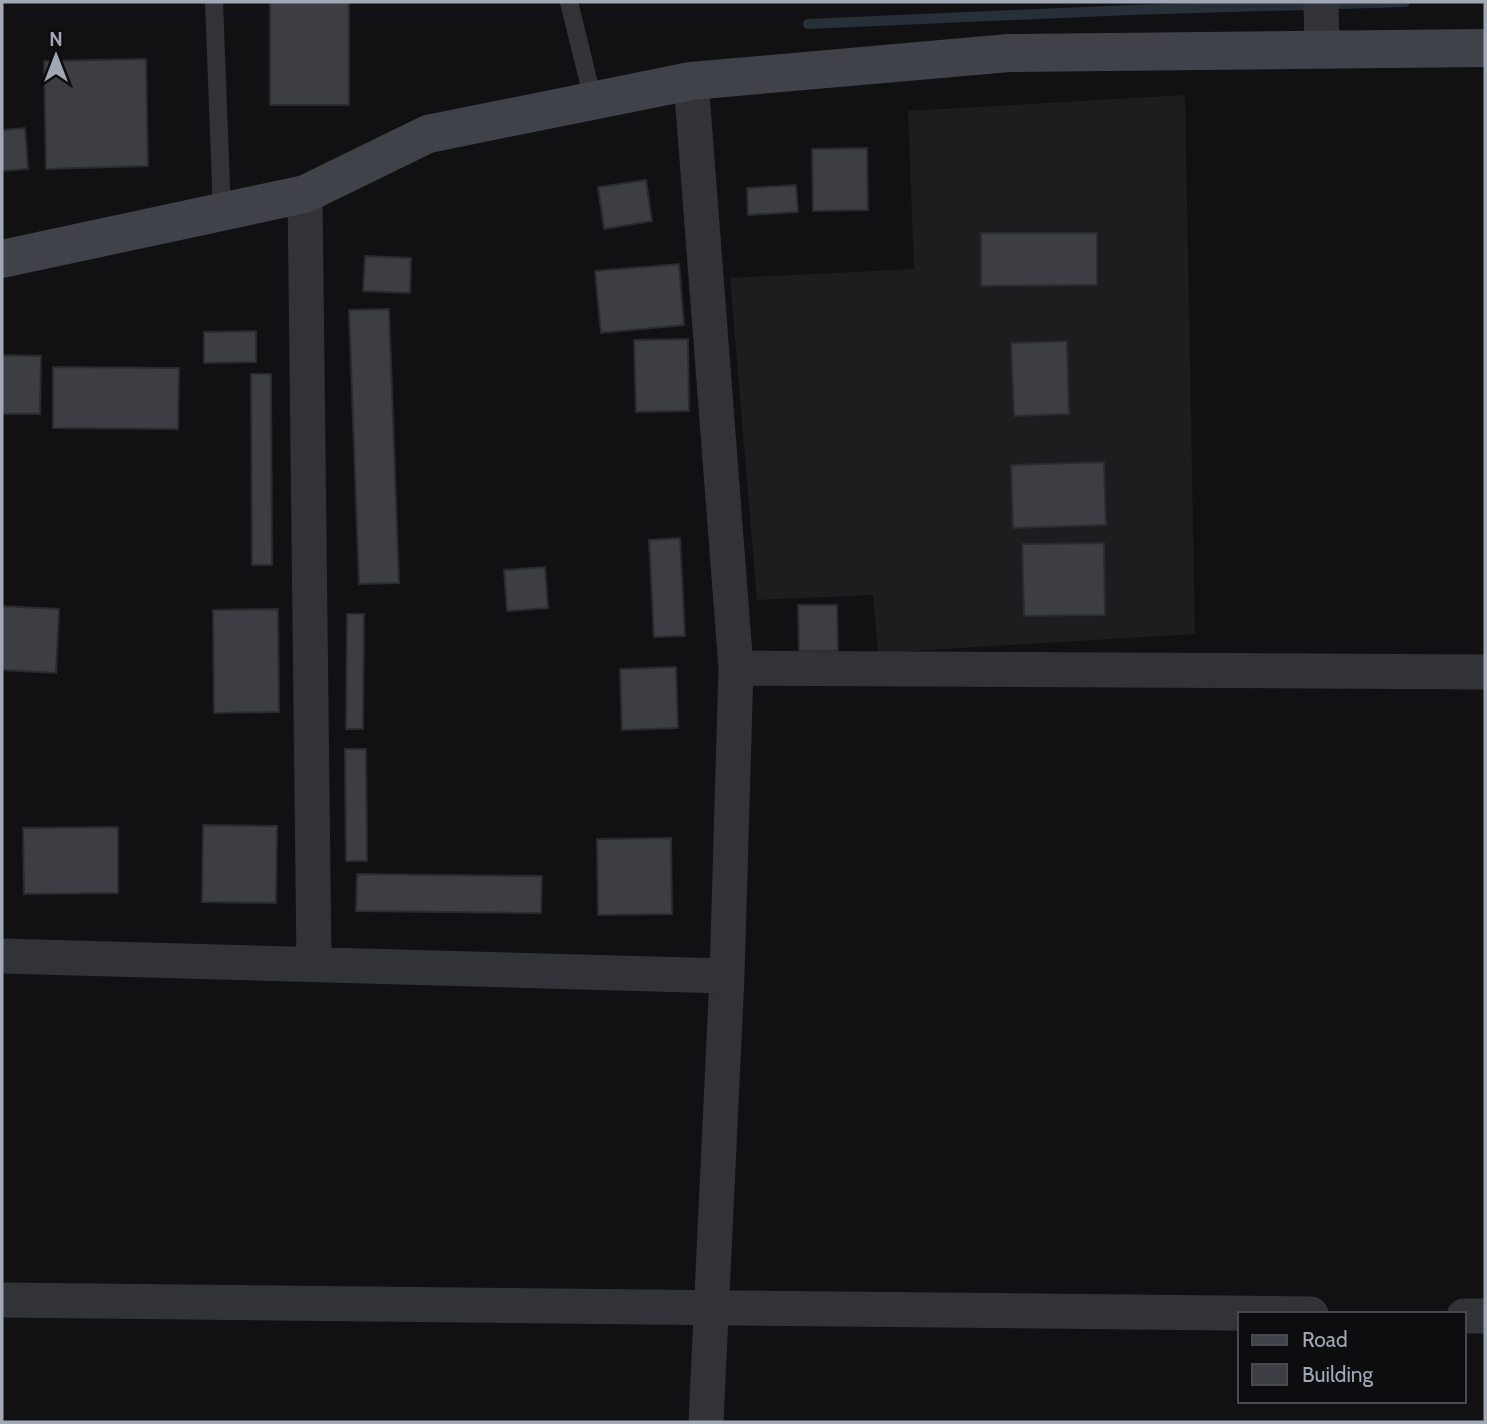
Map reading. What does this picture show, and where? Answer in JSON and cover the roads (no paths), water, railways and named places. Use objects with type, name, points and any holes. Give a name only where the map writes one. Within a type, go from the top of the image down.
[{"type":"street","points":[[2,259],[305,194],[428,134],[691,81],[1321,25],[1485,48]]},
{"type":"street","points":[[691,81],[736,668],[727,976],[706,1422]]},
{"type":"street","points":[[305,194],[314,963]]},
{"type":"street","points":[[736,668],[1485,672]]},
{"type":"street","points":[[2,956],[727,976]]},
{"type":"street","points":[[2,1300],[1238,1313]]},
{"type":"street","points":[[1466,1316],[1485,1316]]},
{"type":"lane","points":[[214,2],[222,212]]},
{"type":"lane","points":[[569,2],[593,100]]},
{"type":"waterway","points":[[808,24],[1130,10],[1405,2]]}]
